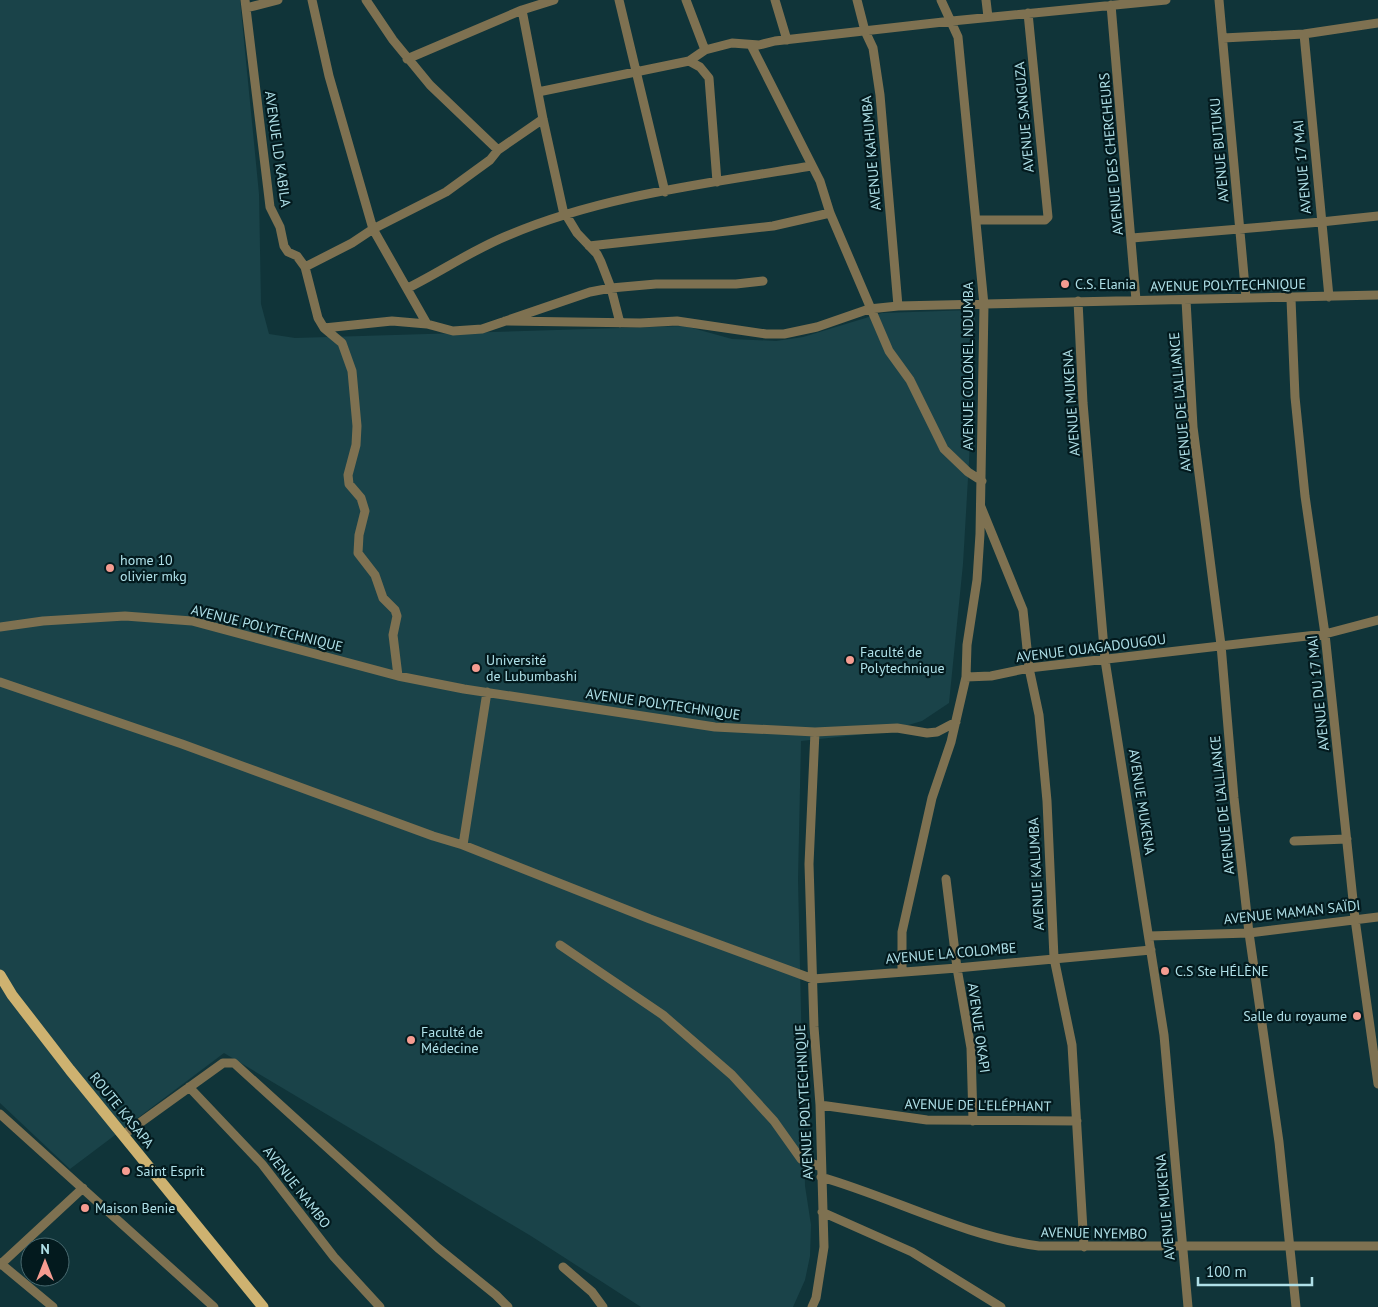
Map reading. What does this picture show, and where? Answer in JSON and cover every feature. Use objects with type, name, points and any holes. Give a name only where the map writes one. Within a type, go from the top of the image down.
[{"type":"main road","name":"ROUTE KASAPA","points":[[0,976],[18,1002],[123,1135],[263,1307]]},
{"type":"street","points":[[246,4],[278,0]]},
{"type":"street","points":[[312,0],[329,76],[373,229],[427,324]]},
{"type":"street","points":[[366,0],[407,59],[430,85],[498,150]]},
{"type":"street","points":[[407,59],[522,10],[554,0]]},
{"type":"street","points":[[619,0],[638,72],[665,192]]},
{"type":"street","points":[[686,0],[705,50]]},
{"type":"street","points":[[775,0],[787,40]]},
{"type":"street","name":"AVENUE KAHUMBA","points":[[857,0],[865,31],[873,48],[880,95],[898,306]]},
{"type":"street","name":"AVENUE COLONEL NDUMBA","points":[[941,0],[958,37],[984,305],[981,507],[976,580],[967,645],[966,677]]},
{"type":"street","points":[[986,0],[988,17]]},
{"type":"street","points":[[1057,0],[1058,10]]},
{"type":"street","points":[[538,92],[689,62],[705,50],[732,43],[766,44],[988,17],[1136,1],[1166,0]]},
{"type":"street","name":"AVENUE BUTUKU","points":[[1219,0],[1246,298]]},
{"type":"street","name":"AVENUE LD KABILA","points":[[246,4],[270,206],[280,227],[284,246],[288,252],[297,256],[305,267]]},
{"type":"street","name":"AVENUE DES CHERCHEURS","points":[[1111,5],[1136,300]]},
{"type":"street","points":[[522,10],[542,119],[562,206],[566,216],[601,262],[611,288],[620,323]]},
{"type":"street","name":"AVENUE SANGUZA","points":[[977,220],[1045,220],[1048,218],[1028,13]]},
{"type":"street","points":[[1223,38],[1304,34],[1378,23]]},
{"type":"street","name":"AVENUE 17 MAI","points":[[1304,34],[1329,297]]},
{"type":"street","points":[[751,45],[824,190],[830,213],[851,260],[869,310],[889,351],[910,380],[942,446],[968,472],[982,480]]},
{"type":"street","points":[[689,62],[700,67],[710,78],[717,182]]},
{"type":"street","points":[[398,676],[393,635],[397,616],[395,610],[383,598],[375,575],[358,553],[359,535],[365,511],[361,498],[349,484],[348,475],[356,445],[357,426],[352,371],[342,343],[324,328],[316,312],[305,267],[352,243],[373,229],[446,192],[490,160],[498,150],[542,119]]},
{"type":"street","points":[[408,288],[510,234],[566,216],[607,204],[665,192],[812,166]]},
{"type":"street","points":[[589,246],[773,226],[830,213]]},
{"type":"street","points":[[1132,238],[1378,216]]},
{"type":"street","points":[[324,328],[392,321],[427,324],[453,331],[482,329],[590,292],[611,288],[656,284],[736,284],[764,281]]},
{"type":"street","name":"AVENUE POLYTECHNIQUE","points":[[506,322],[620,323],[677,321],[715,326],[737,332],[784,334],[817,327],[869,310],[898,306],[1378,295]]},
{"type":"street","name":"AVENUE DU 17 MAI","points":[[1291,298],[1298,424],[1305,496],[1325,634],[1356,919],[1378,1084]]},
{"type":"street","name":"AVENUE DE L'ALLIANCE","points":[[1186,300],[1193,427],[1221,645],[1234,798],[1249,933],[1279,1142],[1296,1307]]},
{"type":"street","name":"AVENUE MUKENA","points":[[1078,301],[1083,403],[1105,660],[1164,1035],[1181,1248],[1188,1307]]},
{"type":"street","name":"AVENUE KALUMBA","points":[[981,507],[1023,610],[1029,668],[1039,716],[1046,791],[1054,958],[1071,1037],[1084,1248]]},
{"type":"street","name":"AVENUE POLYTECHNIQUE","points":[[0,626],[43,620],[125,616],[192,621],[398,676],[487,692],[707,726],[815,732],[809,864],[815,1053],[820,1105],[824,1247],[816,1298],[812,1307]]},
{"type":"street","name":"AVENUE OUAGADOUGOU","points":[[966,677],[991,676],[1029,668],[1325,634],[1378,620]]},
{"type":"street","points":[[902,971],[902,932],[932,798],[956,722],[966,677]]},
{"type":"street","points":[[0,682],[182,744],[433,836],[463,844],[659,922],[814,979]]},
{"type":"street","points":[[463,844],[487,692]]},
{"type":"street","points":[[815,732],[897,728],[937,732],[956,722]]},
{"type":"street","points":[[1294,841],[1347,839]]},
{"type":"street","name":"AVENUE OKAPI","points":[[946,879],[957,968],[973,1065],[973,1121]]},
{"type":"street","name":"AVENUE MAMAN SAÏDI","points":[[1149,936],[1249,933],[1378,916]]},
{"type":"street","name":"AVENUE NYEMBO","points":[[560,945],[663,1015],[732,1075],[774,1121],[801,1159],[821,1172],[853,1186],[1005,1241],[1039,1246],[1084,1248],[1290,1248],[1378,1246]]},
{"type":"street","name":"AVENUE LA COLOMBE","points":[[814,979],[1151,950]]},
{"type":"street","points":[[123,1135],[223,1063],[234,1063],[438,1248],[496,1294],[508,1307]]},
{"type":"street","name":"AVENUE NAMBO","points":[[189,1087],[262,1164],[334,1257],[380,1307]]},
{"type":"street","name":"AVENUE DE L'ELÉPHANT","points":[[820,1105],[845,1107],[909,1119],[1077,1121]]},
{"type":"street","points":[[0,1114],[214,1307]]},
{"type":"street","points":[[53,1307],[0,1264],[83,1188]]},
{"type":"street","points":[[822,1212],[912,1252],[1001,1307]]},
{"type":"street","points":[[563,1267],[592,1292],[603,1307]]},
{"type":"shaded area","name":"Université de Lubumbashi","points":[[0,0],[240,0],[259,194],[261,304],[269,334],[295,338],[685,326],[732,339],[776,341],[803,337],[882,313],[972,310],[975,319],[963,564],[949,703],[922,721],[884,732],[801,741],[798,880],[805,1186],[811,1225],[810,1256],[805,1280],[793,1307],[641,1307],[531,1236],[224,1053],[70,1169],[0,1103]]},
{"type":"place","name":"C.S. Elania","points":[[1065,284]]},
{"type":"place","name":"home 10 olivier mkg","points":[[110,568]]},
{"type":"place","name":"Faculté de Polytechnique","points":[[850,660]]},
{"type":"place","name":"Université de Lubumbashi","points":[[476,668]]},
{"type":"place","name":"C.S Ste HÉLÈNE","points":[[1165,971]]},
{"type":"place","name":"Salle du royaume","points":[[1357,1016]]},
{"type":"place","name":"Faculté de Médecine","points":[[411,1040]]},
{"type":"place","name":"Saint Esprit","points":[[126,1171]]},
{"type":"place","name":"Maison Benie","points":[[85,1208]]}]
